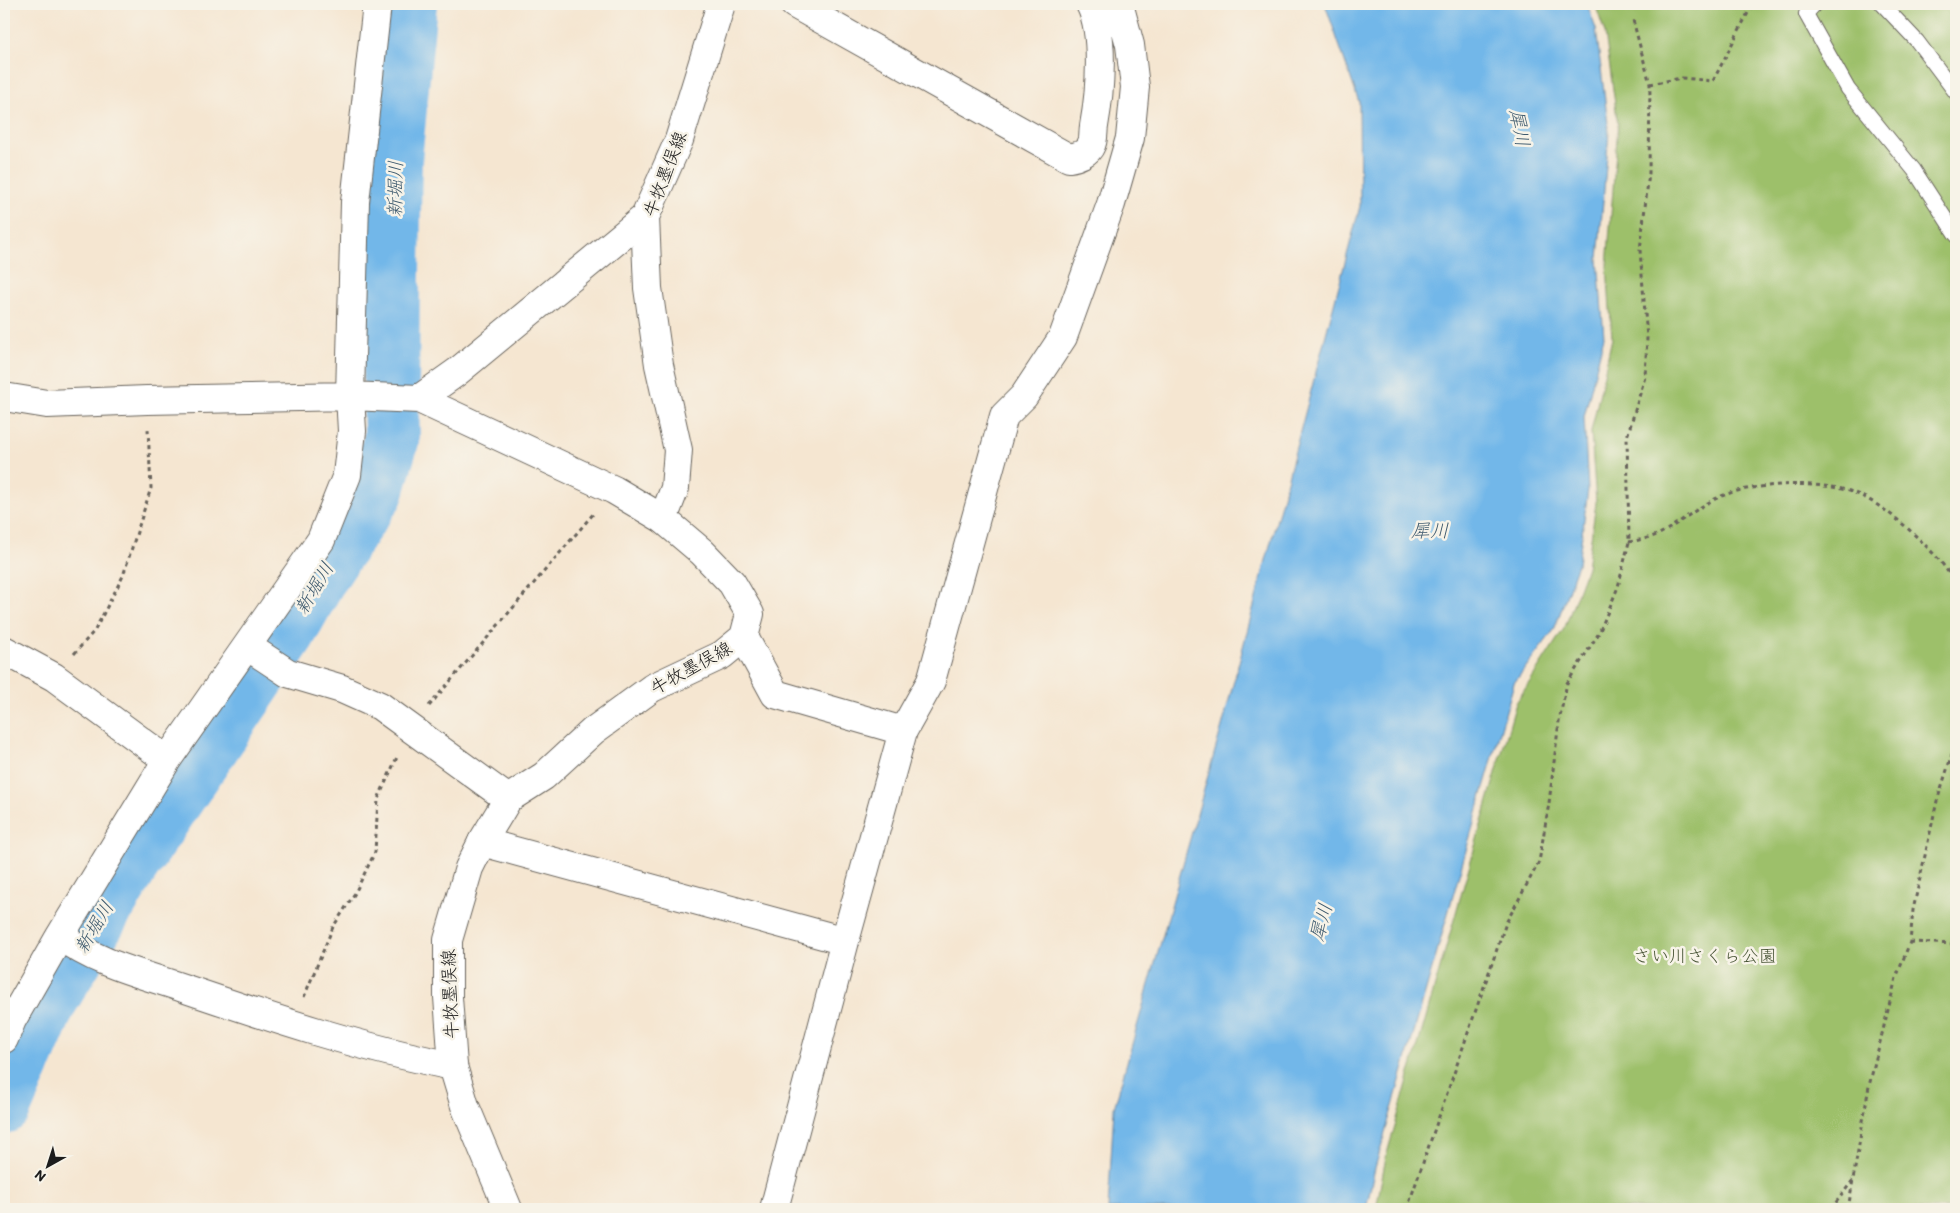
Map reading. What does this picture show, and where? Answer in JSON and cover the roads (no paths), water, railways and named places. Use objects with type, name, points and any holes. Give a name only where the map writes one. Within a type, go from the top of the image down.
[{"type":"street","points":[[4,1039],[12,1020],[73,945],[167,760],[251,649],[321,540],[348,475],[352,431],[350,396],[354,202],[377,4]]},
{"type":"street","name":"牛牧墨俣線","points":[[508,1209],[466,1106],[453,1066],[448,997],[448,940],[469,868],[508,799],[544,776],[593,731],[652,688],[722,655],[744,637],[750,614],[732,582],[702,552],[663,519],[675,488],[678,450],[659,365],[650,298],[645,216],[679,140],[722,4]]},
{"type":"street","points":[[794,4],[1069,158],[1080,156],[1091,146],[1097,112],[1100,57],[1094,12],[1090,4]]},
{"type":"street","points":[[774,1209],[844,941],[903,731],[931,680],[1004,416],[1024,396],[1063,336],[1111,204],[1130,138],[1135,87],[1130,45],[1119,4]]},
{"type":"street","points":[[419,399],[457,372],[645,216]]},
{"type":"street","points":[[4,397],[48,404],[350,396],[419,399],[614,490],[663,519]]},
{"type":"street","points":[[744,637],[775,694],[903,731]]},
{"type":"street","points":[[251,649],[288,673],[342,689],[380,706],[508,799]]},
{"type":"street","points":[[4,650],[54,677],[167,760]]},
{"type":"street","points":[[482,842],[844,941]]},
{"type":"street","points":[[73,945],[292,1025],[401,1056],[453,1066]]},
{"type":"lane","points":[[1815,4],[1806,14],[1848,89],[1914,170],[1956,234]]},
{"type":"lane","points":[[1882,4],[1917,42],[1956,93]]},
{"type":"water","name":"犀川","points":[[1325,4],[1587,4],[1596,29],[1609,132],[1598,259],[1604,337],[1584,417],[1588,490],[1578,564],[1554,630],[1514,683],[1375,1168],[1366,1209],[1108,1209],[1114,1108],[1222,726],[1360,206],[1359,102]]},
{"type":"waterway","name":"新堀川","points":[[4,1106],[49,1002],[132,864],[288,633],[317,581],[376,492],[392,437],[394,160],[409,4]]},
{"type":"park label","name":"さい川さくら公園","points":[[1705,956]]}]
